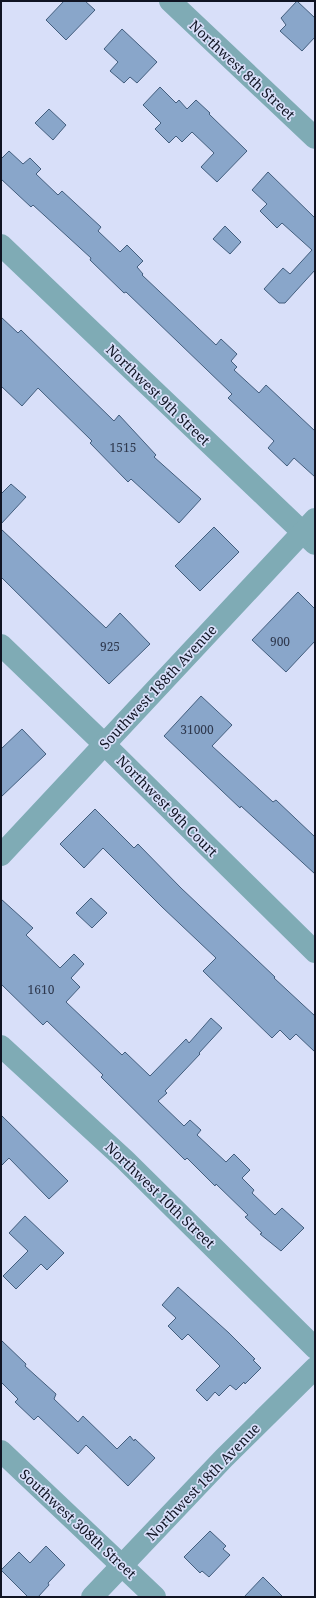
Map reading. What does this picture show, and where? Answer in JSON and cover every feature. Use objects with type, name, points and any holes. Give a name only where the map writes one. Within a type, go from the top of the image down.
[{"type":"street","name":"Northwest 8th Street","points":[[170,1],[315,138]]},
{"type":"street","name":"Northwest 9th Street","points":[[1,245],[311,532]]},
{"type":"street","name":"Southwest 188th Avenue","points":[[1,855],[311,532]]},
{"type":"street","name":"Northwest 9th Court","points":[[1,645],[105,745],[315,952]]},
{"type":"street","name":"Northwest 10th Street","points":[[1,1046],[125,1160],[315,1348]]},
{"type":"street","name":"Northwest 18th Avenue","points":[[92,1597],[224,1458],[315,1368]]},
{"type":"street","name":"Southwest 308th Street","points":[[1,1451],[156,1597]]},
{"type":"building","points":[[64,1],[85,1],[95,10],[66,40],[46,20]]},
{"type":"building","points":[[297,1],[315,18],[315,37],[302,51],[280,31],[286,25],[281,18]]},
{"type":"building","points":[[122,29],[157,62],[137,83],[130,77],[124,83],[110,71],[118,62],[104,49]]},
{"type":"building","points":[[160,87],[176,103],[179,100],[187,109],[196,100],[247,151],[217,182],[201,167],[214,153],[192,132],[182,142],[176,136],[169,143],[155,129],[161,123],[143,105]]},
{"type":"building","points":[[49,109],[66,125],[53,140],[35,123]]},
{"type":"building","points":[[9,151],[23,164],[30,158],[41,169],[36,174],[58,195],[62,191],[101,227],[98,231],[120,252],[127,245],[143,261],[137,267],[143,274],[142,275],[216,345],[221,339],[237,354],[231,361],[237,367],[234,370],[259,393],[266,385],[315,431],[315,477],[294,458],[287,466],[268,448],[274,441],[228,398],[232,394],[126,292],[124,293],[90,260],[91,258],[33,205],[31,207],[1,179],[1,159]]},
{"type":"building","points":[[268,172],[315,218],[315,270],[285,303],[279,303],[264,289],[283,268],[290,274],[312,250],[282,223],[277,228],[260,211],[267,204],[252,190]]},
{"type":"building","points":[[225,226],[241,242],[230,254],[213,239]]},
{"type":"building","points":[[1,317],[18,333],[21,330],[114,421],[119,415],[156,455],[154,457],[201,499],[179,523],[131,479],[128,482],[90,443],[92,441],[38,388],[22,406],[1,386]]},
{"type":"building","points":[[11,484],[26,497],[1,524],[1,494]]},
{"type":"building","points":[[214,527],[239,552],[200,591],[175,566]]},
{"type":"building","points":[[1,529],[106,628],[120,613],[150,644],[109,684],[1,577]]},
{"type":"building","points":[[298,592],[315,609],[315,641],[286,672],[252,640]]},
{"type":"building","points":[[201,696],[232,725],[212,746],[273,802],[276,800],[315,837],[315,874],[241,806],[240,808],[164,736]]},
{"type":"building","points":[[22,729],[46,754],[1,797],[1,749]]},
{"type":"building","points":[[95,809],[134,848],[138,844],[181,888],[315,1016],[315,1052],[296,1034],[290,1040],[280,1030],[272,1038],[203,971],[216,958],[103,848],[84,868],[60,844]]},
{"type":"building","points":[[91,898],[107,913],[92,928],[76,913]]},
{"type":"building","points":[[1,899],[33,928],[26,935],[60,968],[74,954],[84,964],[71,978],[80,987],[66,1002],[122,1055],[125,1052],[150,1076],[186,1039],[189,1043],[211,1018],[222,1028],[165,1091],[167,1093],[158,1101],[184,1126],[190,1120],[201,1130],[197,1135],[226,1162],[234,1154],[250,1170],[242,1178],[254,1190],[252,1193],[275,1215],[282,1208],[304,1228],[281,1251],[260,1234],[262,1233],[245,1217],[248,1215],[216,1184],[215,1186],[187,1158],[185,1160],[101,1077],[103,1075],[47,1021],[43,1025],[1,984]]},
{"type":"building","points":[[1,1115],[68,1181],[49,1199],[9,1158],[1,1166]]},
{"type":"building","points":[[25,1216],[64,1253],[47,1270],[41,1264],[16,1289],[3,1276],[28,1251],[9,1233]]},
{"type":"building","points":[[178,1287],[229,1333],[255,1359],[253,1360],[261,1368],[245,1384],[244,1382],[236,1390],[230,1385],[219,1396],[215,1392],[207,1401],[196,1390],[220,1366],[188,1334],[182,1340],[168,1326],[176,1318],[162,1305]]},
{"type":"building","points":[[1,1340],[26,1364],[25,1366],[56,1394],[54,1399],[78,1422],[83,1416],[117,1449],[130,1436],[155,1458],[128,1486],[86,1445],[78,1454],[38,1416],[34,1420],[15,1402],[18,1399],[1,1382]]},
{"type":"building","points":[[210,1531],[226,1546],[223,1549],[230,1555],[209,1577],[202,1571],[200,1573],[184,1557]]},
{"type":"building","points":[[46,1546],[65,1565],[48,1583],[49,1585],[38,1597],[28,1597],[1,1570],[19,1552],[30,1563]]},
{"type":"building","points":[[263,1577],[283,1597],[244,1597]]}]
